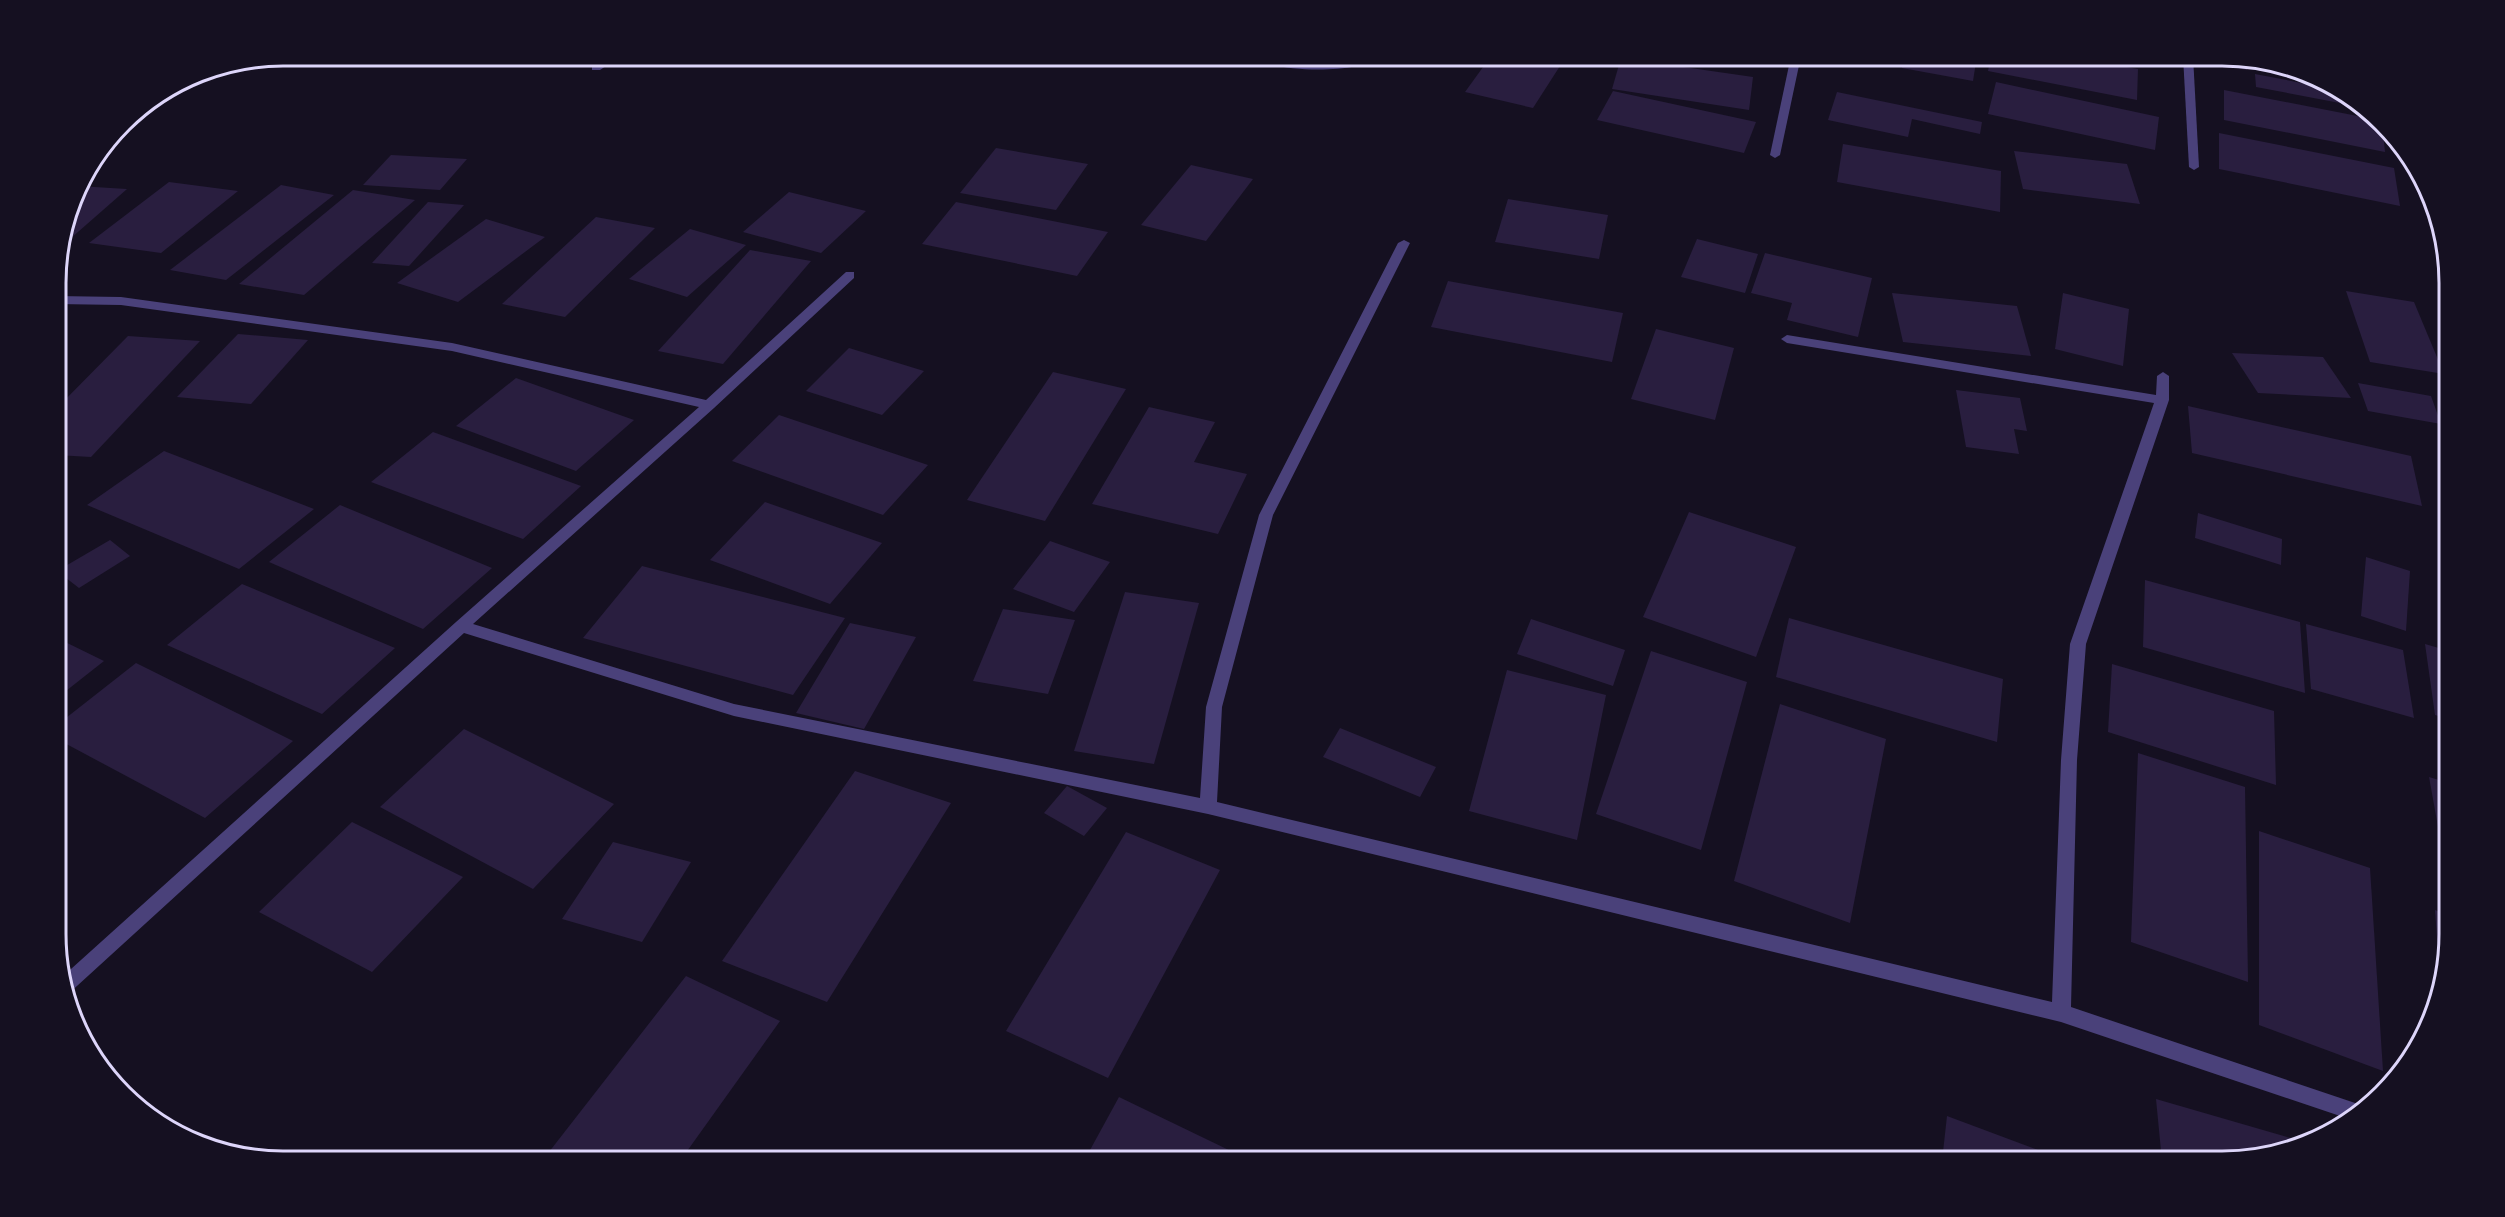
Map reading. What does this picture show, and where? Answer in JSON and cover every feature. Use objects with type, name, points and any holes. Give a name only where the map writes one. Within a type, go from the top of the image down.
[{"type":"street","points":[[1301,66],[1315,69],[1336,66]]},
{"type":"street","points":[[1775,155],[1794,66]]},
{"type":"street","points":[[2189,66],[2194,167]]},
{"type":"street","points":[[1208,807],[1214,707],[1266,515],[1404,243]]},
{"type":"street","points":[[71,981],[850,275]]},
{"type":"street","points":[[66,300],[121,301],[452,347],[709,405]]},
{"type":"street","points":[[1787,339],[2162,400]]},
{"type":"street","points":[[2061,1013],[2069,760],[2078,645],[2162,400],[2163,376]]},
{"type":"street","points":[[461,626],[734,710],[1208,807],[2061,1013],[2349,1109]]},
{"type":"building","points":[[1484,66],[1560,66],[1533,108],[1465,92]]},
{"type":"building","points":[[1619,66],[1677,66],[1753,77],[1749,110],[1612,89]]},
{"type":"building","points":[[1902,66],[1975,66],[1973,81],[1902,68]]},
{"type":"building","points":[[1989,66],[2121,66],[2138,69],[2137,100],[1988,71]]},
{"type":"building","points":[[2227,66],[2247,68],[2247,70]]},
{"type":"building","points":[[2255,74],[2308,84],[2344,104],[2256,87]]},
{"type":"building","points":[[1996,82],[2159,117],[2155,150],[1988,114]]},
{"type":"building","points":[[2224,90],[2361,117],[2384,139],[2385,152],[2224,120]]},
{"type":"building","points":[[1613,91],[1756,122],[1744,153],[1597,120]]},
{"type":"building","points":[[1837,92],[1982,122],[1980,134],[1912,119],[1908,137],[1828,120]]},
{"type":"building","points":[[2219,133],[2394,168],[2400,206],[2219,169]]},
{"type":"building","points":[[1843,144],[2001,171],[2000,212],[1837,182]]},
{"type":"building","points":[[996,148],[1088,164],[1056,210],[960,193]]},
{"type":"building","points":[[2014,151],[2127,164],[2140,204],[2023,189]]},
{"type":"building","points":[[391,155],[467,159],[440,190],[363,185]]},
{"type":"building","points":[[1191,165],[1253,179],[1206,241],[1141,225]]},
{"type":"building","points":[[169,182],[238,191],[161,253],[89,243]]},
{"type":"building","points":[[281,185],[334,195],[226,280],[170,270]]},
{"type":"building","points":[[88,187],[127,189],[71,239]]},
{"type":"building","points":[[353,190],[415,200],[304,295],[239,284]]},
{"type":"building","points":[[789,192],[866,211],[821,253],[743,232]]},
{"type":"building","points":[[1508,199],[1608,215],[1599,259],[1495,242]]},
{"type":"building","points":[[428,202],[464,205],[409,266],[372,263]]},
{"type":"building","points":[[956,202],[1108,232],[1077,276],[922,244]]},
{"type":"building","points":[[596,217],[655,228],[565,317],[502,304]]},
{"type":"building","points":[[486,219],[545,237],[458,302],[397,283]]},
{"type":"building","points":[[690,229],[746,245],[687,297],[629,279]]},
{"type":"building","points":[[1697,239],[1758,254],[1745,293],[1681,277]]},
{"type":"building","points":[[750,250],[811,261],[723,364],[658,351]]},
{"type":"building","points":[[1765,253],[1872,278],[1858,337],[1787,320],[1792,303],[1751,293]]},
{"type":"building","points":[[1448,281],[1623,313],[1612,362],[1431,327]]},
{"type":"building","points":[[2346,291],[2414,302],[2439,362],[2439,373],[2370,362]]},
{"type":"building","points":[[1892,293],[2017,306],[2031,356],[1903,342]]},
{"type":"building","points":[[2063,293],[2129,309],[2123,366],[2055,349]]},
{"type":"building","points":[[1656,329],[1734,348],[1715,420],[1631,399]]},
{"type":"building","points":[[238,334],[308,340],[251,404],[177,397]]},
{"type":"building","points":[[128,336],[200,341],[91,457],[66,456],[66,399]]},
{"type":"building","points":[[849,348],[924,371],[882,415],[806,391]]},
{"type":"building","points":[[2232,353],[2323,357],[2351,398],[2258,393]]},
{"type":"building","points":[[1053,372],[1126,389],[1045,521],[967,500]]},
{"type":"building","points":[[516,378],[634,420],[576,471],[456,426]]},
{"type":"building","points":[[2358,383],[2431,396],[2439,424],[2368,411]]},
{"type":"building","points":[[1956,390],[2020,398],[2027,431],[2014,429],[2019,454],[1966,447]]},
{"type":"building","points":[[2188,406],[2411,456],[2422,506],[2192,453]]},
{"type":"building","points":[[1149,407],[1215,422],[1194,462],[1247,474],[1218,534],[1092,504]]},
{"type":"building","points":[[779,415],[928,465],[883,515],[732,461]]},
{"type":"building","points":[[433,432],[581,486],[523,539],[371,482]]},
{"type":"building","points":[[164,451],[314,509],[239,569],[87,505]]},
{"type":"building","points":[[765,502],[882,543],[830,604],[710,560]]},
{"type":"building","points":[[340,505],[492,568],[423,629],[269,562]]},
{"type":"building","points":[[1689,512],[1796,547],[1756,657],[1643,617]]},
{"type":"building","points":[[2198,513],[2282,539],[2281,565],[2195,538]]},
{"type":"building","points":[[110,540],[130,556],[79,588],[66,578],[66,566]]},
{"type":"building","points":[[1050,541],[1110,562],[1074,612],[1013,589]]},
{"type":"building","points":[[2366,557],[2410,571],[2406,631],[2361,616]]},
{"type":"building","points":[[642,566],[845,618],[793,695],[583,638]]},
{"type":"building","points":[[2145,580],[2300,622],[2305,693],[2143,647]]},
{"type":"building","points":[[242,584],[395,648],[322,714],[167,645]]},
{"type":"building","points":[[1125,592],[1199,603],[1154,764],[1074,751]]},
{"type":"building","points":[[1003,609],[1075,620],[1048,694],[973,681]]},
{"type":"building","points":[[1789,618],[2003,679],[1997,742],[1776,677]]},
{"type":"building","points":[[1531,619],[1625,650],[1613,686],[1517,654]]},
{"type":"building","points":[[850,623],[916,637],[864,729],[796,713]]},
{"type":"building","points":[[2306,624],[2403,650],[2414,718],[2311,689]]},
{"type":"building","points":[[66,642],[104,661],[66,691]]},
{"type":"building","points":[[2425,644],[2439,648],[2439,716],[2435,715]]},
{"type":"building","points":[[1651,651],[1747,682],[1701,850],[1596,814]]},
{"type":"building","points":[[136,663],[293,741],[205,818],[66,744],[66,718]]},
{"type":"building","points":[[2112,664],[2274,711],[2276,785],[2108,732]]},
{"type":"building","points":[[1507,670],[1606,695],[1577,840],[1469,811]]},
{"type":"building","points":[[1780,704],[1886,739],[1850,923],[1734,881]]},
{"type":"building","points":[[1340,728],[1436,767],[1420,797],[1323,757]]},
{"type":"building","points":[[464,729],[614,804],[533,889],[380,807]]},
{"type":"building","points":[[2138,753],[2245,787],[2248,982],[2131,942]]},
{"type":"building","points":[[855,771],[951,803],[827,1002],[722,961]]},
{"type":"building","points":[[2429,777],[2439,780],[2439,832]]},
{"type":"building","points":[[1067,786],[1107,808],[1084,836],[1044,813]]},
{"type":"building","points":[[352,822],[463,877],[372,972],[259,912]]},
{"type":"building","points":[[2259,831],[2370,868],[2383,1071],[2259,1025]]},
{"type":"building","points":[[1126,832],[1220,870],[1108,1078],[1006,1031]]},
{"type":"building","points":[[613,842],[691,862],[642,942],[562,919]]},
{"type":"building","points":[[2435,910],[2439,911],[2438,954]]},
{"type":"building","points":[[686,976],[780,1021],[687,1151],[550,1151]]},
{"type":"building","points":[[1119,1097],[1231,1151],[1089,1151]]},
{"type":"building","points":[[2156,1099],[2293,1139],[2278,1144],[2236,1151],[2161,1151]]},
{"type":"building","points":[[1947,1116],[2041,1151],[1943,1151]]}]
